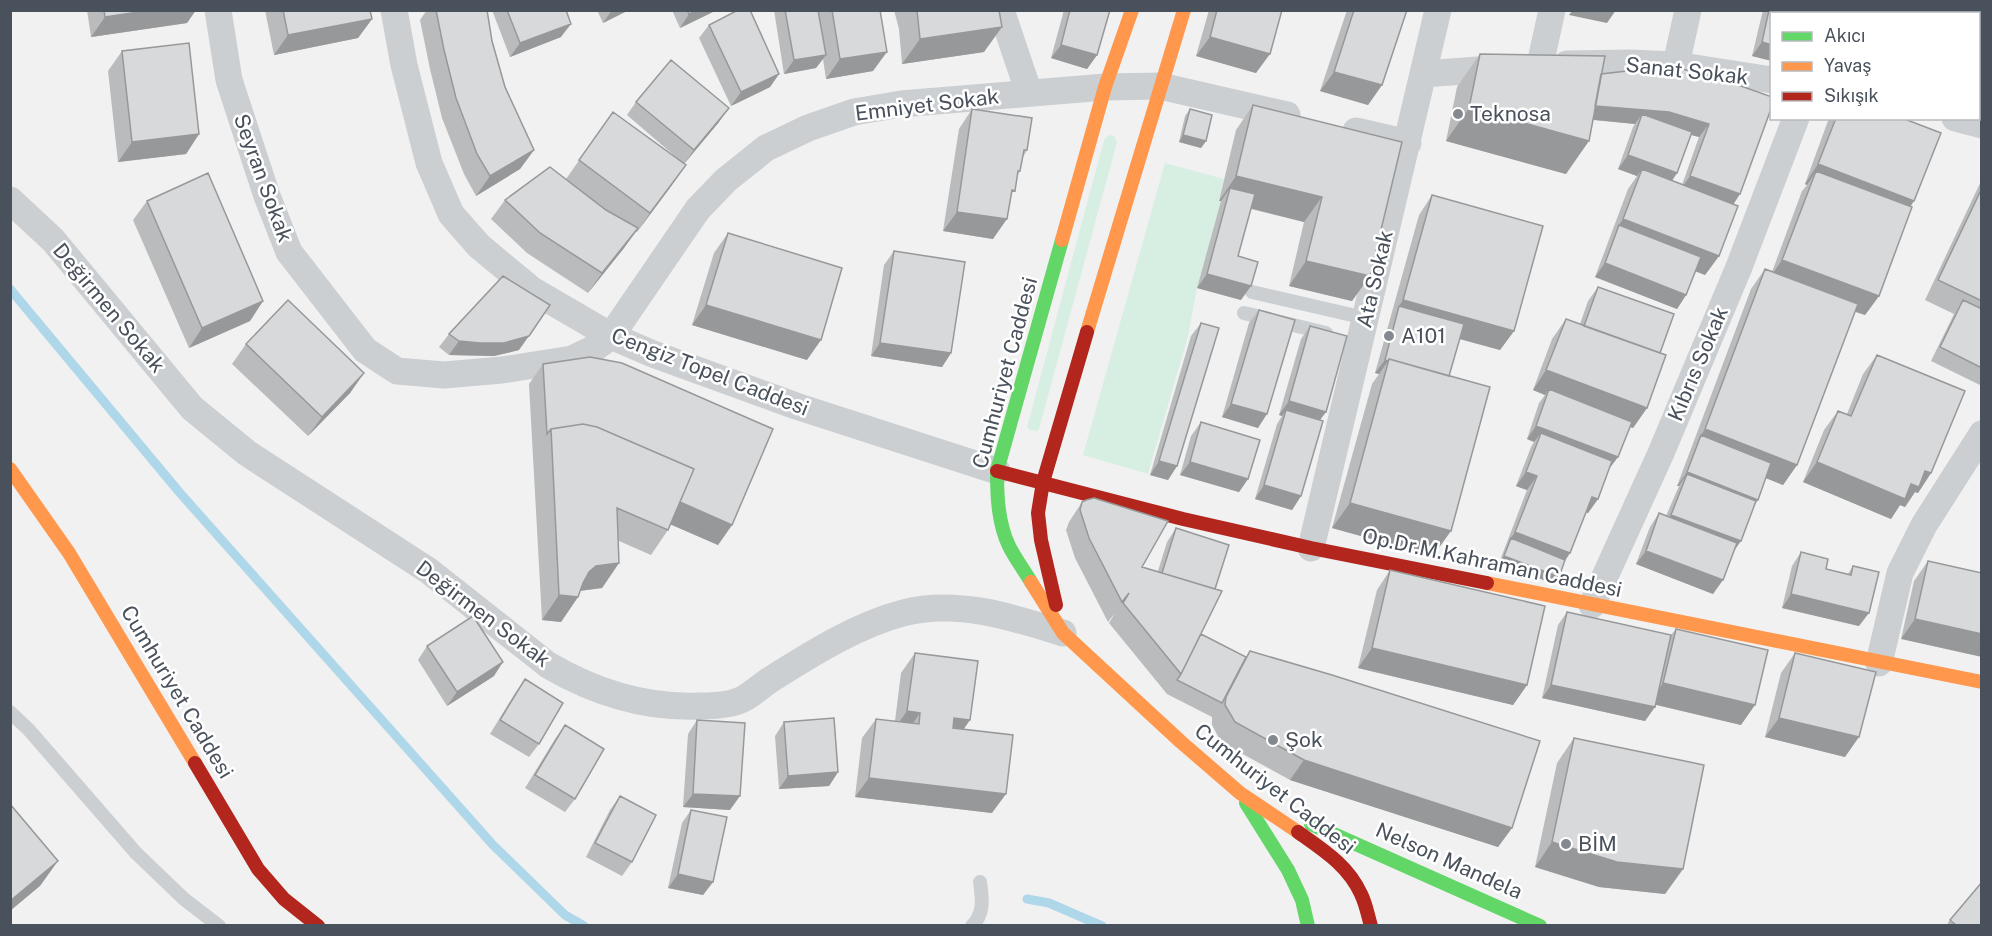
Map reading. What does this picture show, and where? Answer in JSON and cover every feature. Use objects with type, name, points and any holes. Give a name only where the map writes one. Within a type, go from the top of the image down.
[{"type":"main road","name":"Cumhuriyet Caddesi","points":[[1132,10],[1105,87],[997,471],[997,497],[1003,530],[1009,546],[1063,633],[1240,793],[1331,855],[1349,873],[1362,895],[1371,926]]},
{"type":"main road","points":[[1063,633],[1041,540],[1038,513],[1043,482],[1184,10]]},
{"type":"main road","name":"Cumhuriyet Caddesi","points":[[10,469],[69,553],[258,869],[284,899],[318,926]]},
{"type":"main road","name":"Op.Dr.M.Kahraman Caddesi","points":[[997,471],[1183,519],[1311,548],[1982,682]]},
{"type":"main road","points":[[27,517],[69,553]]},
{"type":"main road","points":[[1240,793],[1288,870],[1302,900],[1308,926]]},
{"type":"main road","name":"Nelson Mandela","points":[[1240,793],[1540,926]]},
{"type":"street","name":"Seyran Sokak","points":[[218,10],[229,80],[267,195],[290,252],[365,350],[397,371],[444,375],[502,370],[572,359],[595,348],[611,336]]},
{"type":"street","name":"Cengiz Topel Caddesi","points":[[394,10],[404,65],[429,163],[451,214],[479,246],[532,290],[611,336],[653,354],[796,406],[997,471]]},
{"type":"street","points":[[1001,10],[1029,93]]},
{"type":"street","name":"Ata Sokak","points":[[1311,548],[1354,333],[1408,143],[1438,10]]},
{"type":"street","points":[[1540,65],[1552,10]]},
{"type":"street","points":[[1676,65],[1688,10]]},
{"type":"street","name":"Sanat Sokak","points":[[1423,74],[1540,65],[1630,63],[1676,65],[1770,80]]},
{"type":"street","name":"Emniyet Sokak","points":[[611,336],[698,208],[726,180],[766,148],[808,128],[854,112],[901,104],[1029,93],[1105,87],[1160,86],[1408,143]]},
{"type":"street","name":"Kıbrıs Sokak","points":[[1592,605],[1661,453],[1739,267],[1795,120]]},
{"type":"street","points":[[1963,120],[1982,125]]},
{"type":"street","name":"Değirmen Sokak","points":[[10,200],[53,240],[192,408],[247,453],[429,571],[548,664],[569,677],[636,702],[679,707],[715,706],[743,699],[814,653],[865,627],[903,613],[943,608],[975,610],[1010,616],[1063,633]]},
{"type":"street","points":[[1879,663],[1900,573],[1924,525],[1982,434]]},
{"type":"lane","points":[[1252,292],[1354,333]]},
{"type":"lane","points":[[1244,313],[1354,333]]},
{"type":"lane","points":[[10,712],[29,730],[136,853],[184,899],[219,926]]},
{"type":"lane","points":[[972,926],[978,920],[983,903],[980,882]]},
{"type":"green space","points":[[1109,135],[1114,136],[1117,142],[1039,429],[1030,430],[1027,427],[1104,140]]},
{"type":"green space","points":[[1165,163],[1224,179],[1219,200],[1221,201],[1197,288],[1188,336],[1148,474],[1083,455]]},
{"type":"building","points":[[104,10],[151,10],[105,17]]},
{"type":"building","points":[[283,10],[370,10],[372,19],[288,35]]},
{"type":"building","points":[[436,10],[487,10],[492,41],[505,87],[534,150],[490,176],[477,154],[456,98]]},
{"type":"building","points":[[507,10],[566,10],[571,24],[520,43]]},
{"type":"building","points":[[738,10],[750,10],[779,74],[741,92],[709,25]]},
{"type":"building","points":[[785,10],[818,10],[826,55],[794,60]]},
{"type":"building","points":[[832,10],[880,10],[887,52],[840,59]]},
{"type":"building","points":[[917,10],[999,10],[1002,27],[920,39]]},
{"type":"building","points":[[1070,10],[1110,10],[1097,55],[1061,45]]},
{"type":"building","points":[[1217,10],[1282,10],[1270,54],[1210,37]]},
{"type":"building","points":[[1354,10],[1407,10],[1382,85],[1334,72]]},
{"type":"building","points":[[1769,10],[1821,10],[1820,12],[1770,12],[1770,44],[1762,42]]},
{"type":"building","points":[[189,43],[199,134],[132,142],[122,51]]},
{"type":"building","points":[[1480,54],[1605,56],[1589,141],[1469,108]]},
{"type":"building","points":[[671,60],[729,108],[694,150],[636,102]]},
{"type":"building","points":[[1671,66],[1724,80],[1770,96],[1770,112],[1740,194],[1690,176],[1709,124],[1669,112],[1595,106],[1601,74]]},
{"type":"building","points":[[1253,105],[1402,142],[1370,276],[1306,261],[1322,197],[1236,176]]},
{"type":"building","points":[[972,109],[1032,118],[1027,150],[1024,150],[1015,191],[1012,190],[1007,219],[957,212]]},
{"type":"building","points":[[1190,109],[1212,115],[1206,141],[1183,135]]},
{"type":"building","points":[[613,112],[686,165],[650,213],[579,160]]},
{"type":"building","points":[[1642,114],[1692,132],[1677,173],[1628,155]]},
{"type":"building","points":[[1835,120],[1907,120],[1941,133],[1914,201],[1818,164]]},
{"type":"building","points":[[550,167],[606,210],[638,228],[602,273],[540,233],[505,200]]},
{"type":"building","points":[[1642,169],[1738,206],[1719,256],[1623,219]]},
{"type":"building","points":[[1816,171],[1912,207],[1879,296],[1782,260]]},
{"type":"building","points":[[208,173],[263,301],[202,328],[147,201]]},
{"type":"building","points":[[1230,188],[1255,194],[1238,256],[1258,262],[1251,286],[1207,274]]},
{"type":"building","points":[[1982,188],[1982,301],[1938,280]]},
{"type":"building","points":[[1432,195],[1543,226],[1514,331],[1403,300]]},
{"type":"building","points":[[1619,225],[1701,257],[1686,295],[1605,263]]},
{"type":"building","points":[[728,233],[842,268],[821,340],[706,305]]},
{"type":"building","points":[[894,251],[965,262],[951,353],[880,343]]},
{"type":"building","points":[[1765,269],[1858,304],[1797,465],[1705,429]]},
{"type":"building","points":[[503,276],[550,305],[529,336],[504,343],[480,343],[459,341],[449,334]]},
{"type":"building","points":[[1598,287],[1674,314],[1660,353],[1584,326]]},
{"type":"building","points":[[288,300],[364,373],[322,417],[246,344]]},
{"type":"building","points":[[1963,300],[1982,309],[1982,368],[1940,347]]},
{"type":"building","points":[[1399,306],[1464,324],[1449,376],[1389,359],[1385,360]]},
{"type":"building","points":[[1259,310],[1295,320],[1267,414],[1231,404]]},
{"type":"building","points":[[1566,319],[1666,355],[1647,408],[1546,370]]},
{"type":"building","points":[[1201,323],[1219,328],[1177,466],[1159,461]]},
{"type":"building","points":[[1310,326],[1347,336],[1326,412],[1289,401]]},
{"type":"building","points":[[1877,355],[1965,391],[1931,473],[1925,471],[1919,487],[1911,484],[1905,499],[1817,462],[1838,411],[1851,416]]},
{"type":"building","points":[[590,357],[622,363],[773,429],[732,525],[680,502],[694,469],[597,427],[583,424],[551,429],[547,434],[543,364]]},
{"type":"building","points":[[1389,359],[1490,387],[1451,531],[1350,503]]},
{"type":"building","points":[[1549,389],[1632,422],[1618,457],[1536,426]]},
{"type":"building","points":[[1286,410],[1323,421],[1301,496],[1264,485]]},
{"type":"building","points":[[1201,422],[1260,440],[1248,479],[1190,462]]},
{"type":"building","points":[[583,424],[597,427],[694,469],[668,530],[617,508],[619,563],[596,566],[589,572],[578,597],[559,595],[551,429]]},
{"type":"building","points":[[1541,433],[1612,461],[1598,499],[1592,497],[1570,553],[1515,532],[1537,476],[1526,472]]},
{"type":"building","points":[[1701,435],[1771,463],[1758,500],[1687,472]]},
{"type":"building","points":[[1687,474],[1756,501],[1741,541],[1671,515]]},
{"type":"building","points":[[1094,498],[1168,521],[1142,567],[1222,591],[1181,674],[1123,603],[1129,593],[1122,602],[1089,538],[1080,510],[1082,502]]},
{"type":"building","points":[[1659,513],[1737,543],[1723,580],[1646,551]]},
{"type":"building","points":[[1176,528],[1229,545],[1215,589],[1162,573]]},
{"type":"building","points":[[1511,538],[1565,560],[1559,577],[1504,556]]},
{"type":"building","points":[[1801,552],[1828,559],[1826,569],[1851,575],[1853,566],[1879,572],[1869,613],[1791,594]]},
{"type":"building","points":[[1928,561],[1982,573],[1982,634],[1915,619]]},
{"type":"building","points":[[1390,570],[1545,606],[1527,685],[1372,648]]},
{"type":"building","points":[[1567,612],[1671,635],[1655,707],[1551,685]]},
{"type":"building","points":[[473,616],[503,662],[457,692],[427,646]]},
{"type":"building","points":[[1676,629],[1768,650],[1755,705],[1663,683]]},
{"type":"building","points":[[1201,634],[1246,657],[1222,703],[1177,680]]},
{"type":"building","points":[[1250,651],[1540,741],[1512,828],[1304,760],[1235,722],[1225,705],[1226,697]]},
{"type":"building","points":[[915,653],[978,661],[970,720],[954,718],[953,728],[1013,735],[1006,794],[869,778],[876,719],[919,724],[920,713],[907,711]]},
{"type":"building","points":[[1795,653],[1876,672],[1859,737],[1779,718]]},
{"type":"building","points":[[525,679],[563,703],[539,744],[500,720]]},
{"type":"building","points":[[834,718],[838,772],[788,776],[784,722]]},
{"type":"building","points":[[697,720],[745,723],[740,796],[693,794]]},
{"type":"building","points":[[565,725],[604,749],[575,799],[535,775]]},
{"type":"building","points":[[1574,738],[1704,765],[1683,869],[1617,862],[1552,842]]},
{"type":"building","points":[[620,796],[656,815],[632,862],[595,843]]},
{"type":"building","points":[[10,804],[58,861],[10,901]]},
{"type":"building","points":[[691,810],[727,817],[713,882],[678,874]]},
{"type":"building","points":[[1982,882],[1982,926],[1957,926],[1950,920]]},
{"type":"waterway","points":[[10,289],[180,493],[493,845],[565,915],[584,926]]},
{"type":"waterway","points":[[1027,899],[1049,903],[1102,926]]},
{"type":"traffic: fast","points":[[1031,582],[1009,546],[1002,528],[997,471],[1062,240]]},
{"type":"traffic: fast","points":[[1246,803],[1288,870],[1302,900],[1308,926]]},
{"type":"traffic: fast","points":[[1311,824],[1540,926]]},
{"type":"traffic: slow","points":[[1062,240],[1105,87],[1132,10]]},
{"type":"traffic: slow","points":[[1087,332],[1184,10]]},
{"type":"traffic: slow","points":[[10,469],[69,553],[195,763]]},
{"type":"traffic: slow","points":[[1031,582],[1063,633],[1240,793],[1298,832]]},
{"type":"traffic: slow","points":[[1487,583],[1982,682]]},
{"type":"traffic: jam","points":[[1056,605],[1041,540],[1038,513],[1043,482],[1087,332]]},
{"type":"traffic: jam","points":[[997,471],[1183,519],[1311,548],[1487,583]]},
{"type":"traffic: jam","points":[[195,763],[258,869],[284,899],[318,926]]},
{"type":"traffic: jam","points":[[1298,832],[1342,866],[1356,884],[1363,898],[1371,926]]},
{"type":"place","name":"Teknosa","points":[[1458,114]]},
{"type":"place","name":"A101","points":[[1389,336]]},
{"type":"place","name":"Şok","points":[[1273,740]]},
{"type":"place","name":"BİM","points":[[1566,844]]}]
